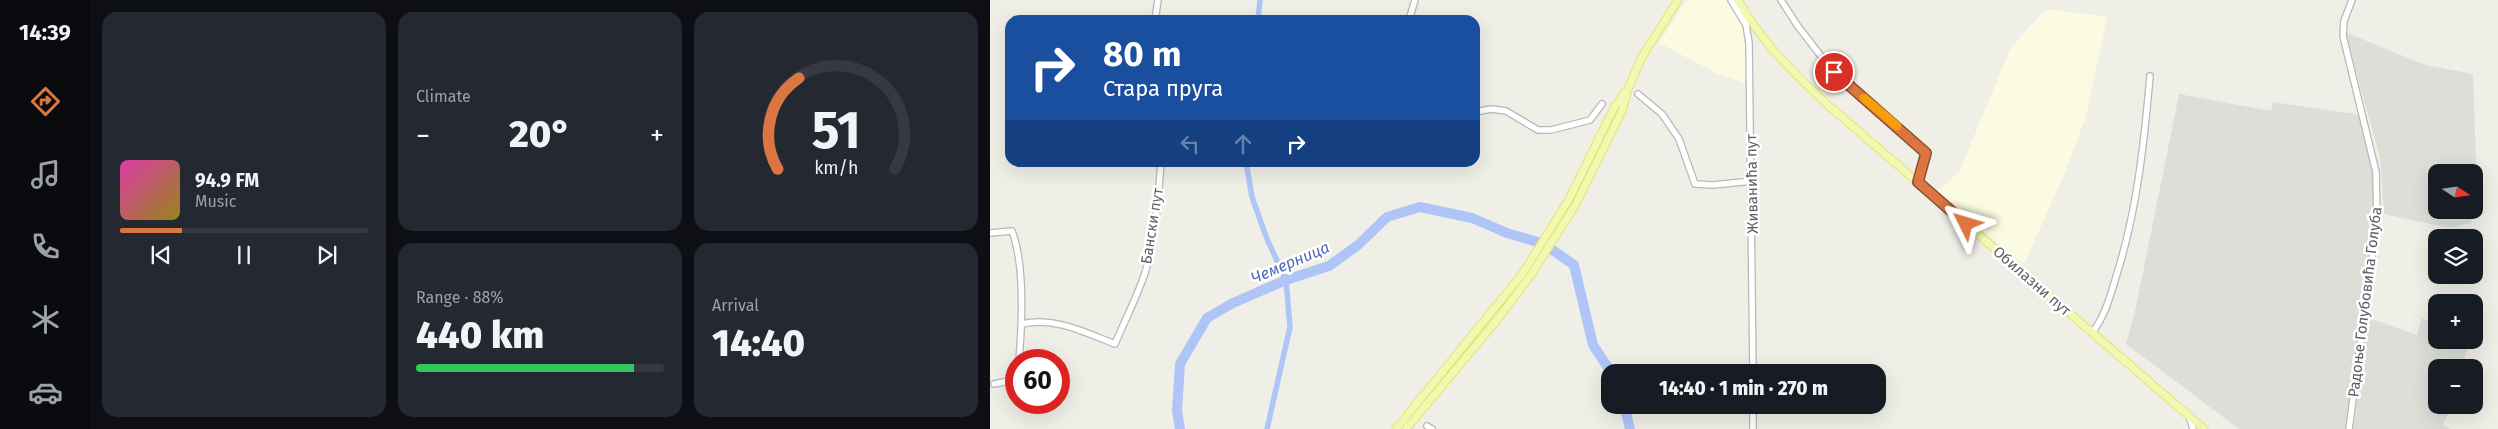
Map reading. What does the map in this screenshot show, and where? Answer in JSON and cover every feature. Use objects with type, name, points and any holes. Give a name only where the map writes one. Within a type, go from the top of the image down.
[{"type":"main road","points":[[1406,429],[1498,320],[1531,275],[1622,111],[1628,89],[1647,47],[1678,0]]},
{"type":"main road","points":[[1738,0],[1751,26]]},
{"type":"main road","points":[[1743,0],[1751,26]]},
{"type":"main road","name":"Обилазни пут","points":[[1751,26],[1802,80],[2204,429]]},
{"type":"main road","points":[[1396,429],[1523,273],[1572,202]]},
{"type":"street","points":[[1156,15],[1158,0]]},
{"type":"street","points":[[1410,15],[1415,0]]},
{"type":"street","name":"Живанића пут","points":[[1731,0],[1751,26],[1753,364]]},
{"type":"street","points":[[1781,0],[1796,25],[1834,72],[1926,153],[1927,157],[1918,182]]},
{"type":"street","name":"Радоње Голубовића Голуба","points":[[2349,429],[2378,220],[2376,172],[2343,36],[2344,21],[2352,0]]},
{"type":"street","points":[[2092,333],[2102,318],[2123,255],[2142,169],[2150,76]]},
{"type":"street","points":[[1638,94],[1662,114],[1679,139],[1695,184],[1713,185],[1752,181]]},
{"type":"street","points":[[1480,111],[1492,109],[1506,111],[1538,130],[1551,130],[1590,120],[1602,104]]},
{"type":"street","name":"Бански пут","points":[[1022,324],[1046,321],[1115,344],[1144,273],[1152,246],[1161,167]]},
{"type":"street","points":[[990,232],[1008,230],[1012,231],[1014,238],[1022,324],[1020,349]]},
{"type":"street","points":[[994,384],[1005,382]]},
{"type":"street","points":[[1753,414],[1753,429]]},
{"type":"street","points":[[2189,416],[2193,429]]},
{"type":"shaded area","points":[[1687,0],[1729,0],[1745,27],[1749,84],[1718,74],[1659,43]]},
{"type":"shaded area","points":[[2046,9],[2107,17],[2086,117],[2061,182],[2024,264],[1936,193],[1960,170],[2011,47]]},
{"type":"shaded area","points":[[2345,32],[2425,65],[2473,74],[2476,164],[2428,164],[2428,219],[2471,219],[2471,223],[2449,228],[2384,214],[2380,157]]},
{"type":"shaded area","points":[[2179,94],[2271,111],[2273,102],[2362,115],[2374,158],[2376,208],[2346,429],[2239,429],[2126,344],[2136,307]]},
{"type":"shaded area","points":[[2369,318],[2417,335],[2422,318],[2428,321],[2428,349],[2467,349],[2464,359],[2428,359],[2428,414],[2447,414],[2443,425],[2450,429],[2353,429]]},
{"type":"waterway","points":[[1258,15],[1260,0]]},
{"type":"waterway","points":[[1247,167],[1252,197],[1267,239],[1286,280],[1290,327],[1267,429]]},
{"type":"waterway","name":"Чемерница","points":[[1180,429],[1177,410],[1180,364],[1207,318],[1233,303],[1286,280],[1329,266],[1358,245],[1387,217],[1420,207],[1472,218],[1507,233],[1544,244],[1574,265],[1593,345],[1606,364]]},
{"type":"waterway","name":"Чемерница","points":[[1626,414],[1630,429]]},
{"type":"slow traffic","points":[[1864,98],[1897,126]]},
{"type":"route","points":[[1834,72],[1926,153],[1927,157],[1918,182],[1966,224]]}]
